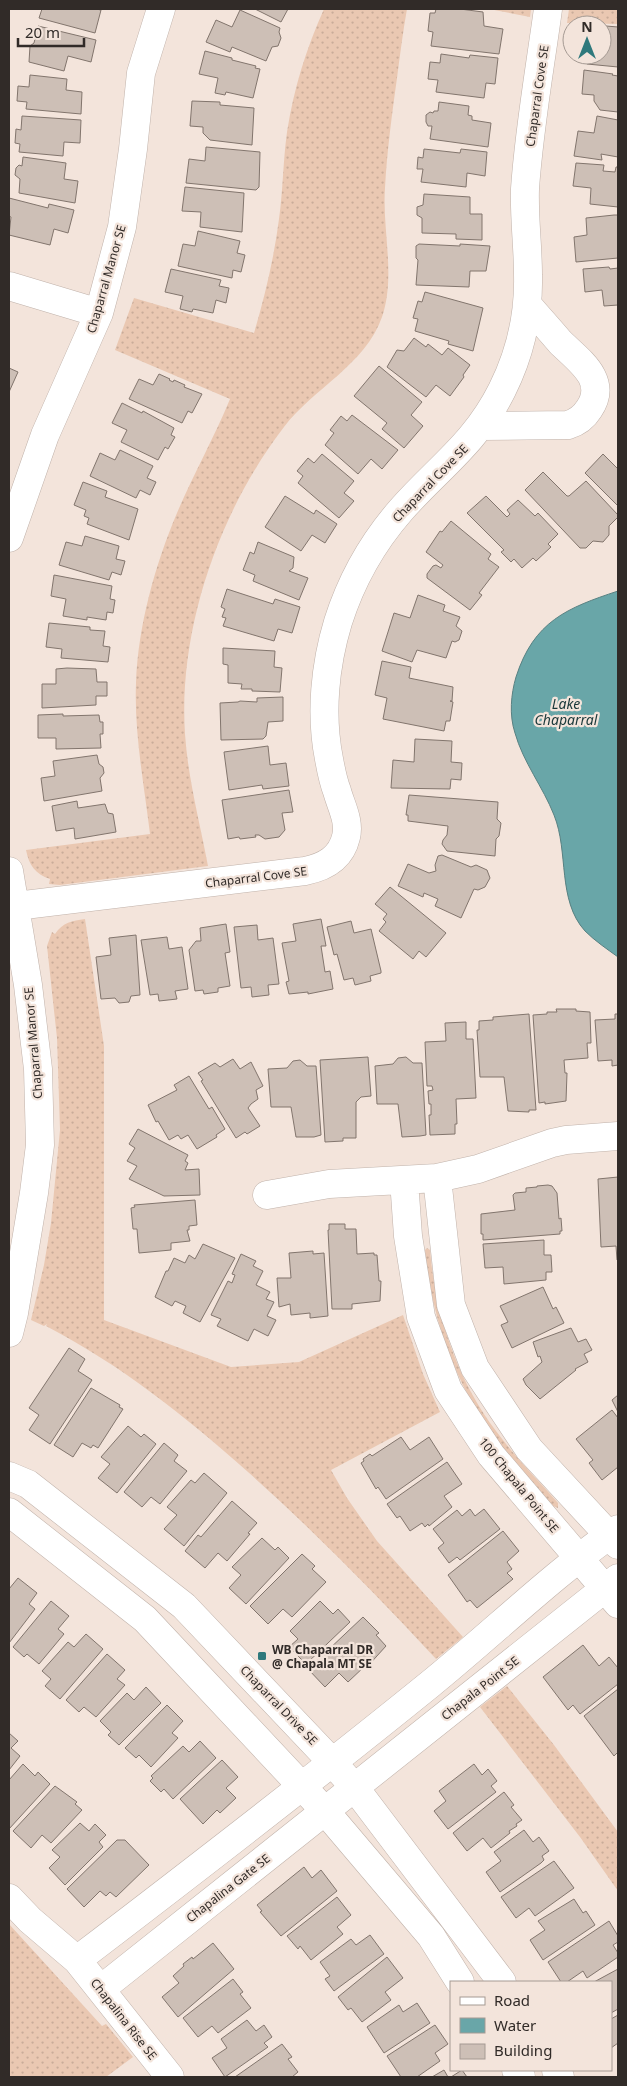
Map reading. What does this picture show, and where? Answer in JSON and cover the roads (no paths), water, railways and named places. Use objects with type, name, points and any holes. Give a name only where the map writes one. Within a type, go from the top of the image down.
[{"type":"street","name":"Chaparral Manor SE","points":[[9,538],[45,434],[100,313],[122,227],[141,73],[161,9]]},
{"type":"street","name":"Chaparral Cove SE","points":[[16,906],[305,871],[327,864],[337,856],[346,838],[346,821],[328,756],[325,705],[330,655],[342,610],[359,572],[392,521],[457,455],[481,426],[502,391],[513,366],[521,340],[527,304],[526,186],[548,9]]},
{"type":"street","points":[[9,286],[100,313]]},
{"type":"street","points":[[481,426],[568,425],[580,419],[593,402],[595,384],[587,367],[527,304]]},
{"type":"street","name":"Chaparral Manor SE","points":[[9,871],[16,906],[38,1068],[40,1145],[33,1203],[9,1333]]},
{"type":"street","points":[[267,1194],[329,1184],[437,1178],[478,1169],[552,1143],[618,1136]]},
{"type":"street","points":[[77,1960],[333,1763],[464,1657],[579,1559],[615,1536],[529,1449],[475,1368],[451,1305],[437,1178]]},
{"type":"street","name":"100 Chapala Point SE","points":[[404,1180],[408,1236],[421,1317],[448,1390],[491,1455],[579,1559]]},
{"type":"street","name":"Chaparral Drive SE","points":[[9,1476],[28,1484],[184,1606],[355,1788],[501,1981]]},
{"type":"street","points":[[9,1512],[145,1619],[304,1786],[431,1936],[459,1981]]},
{"type":"street","name":"Chapala Point SE","points":[[355,1788],[614,1590],[579,1559]]},
{"type":"street","name":"Chapalina Gate SE","points":[[101,1989],[355,1788]]},
{"type":"street","name":"Chapalina Rise SE","points":[[9,1898],[30,1920],[77,1960],[170,2077]]},
{"type":"water","name":"Lake Chaparral","points":[[618,591],[618,957],[589,935],[576,919],[570,905],[561,844],[554,815],[519,744],[511,712],[516,677],[523,658],[532,642],[555,619],[568,611]]},
{"type":"place","name":"WB Chaparral DR @ Chapala MT SE","points":[[262,1656]]}]
